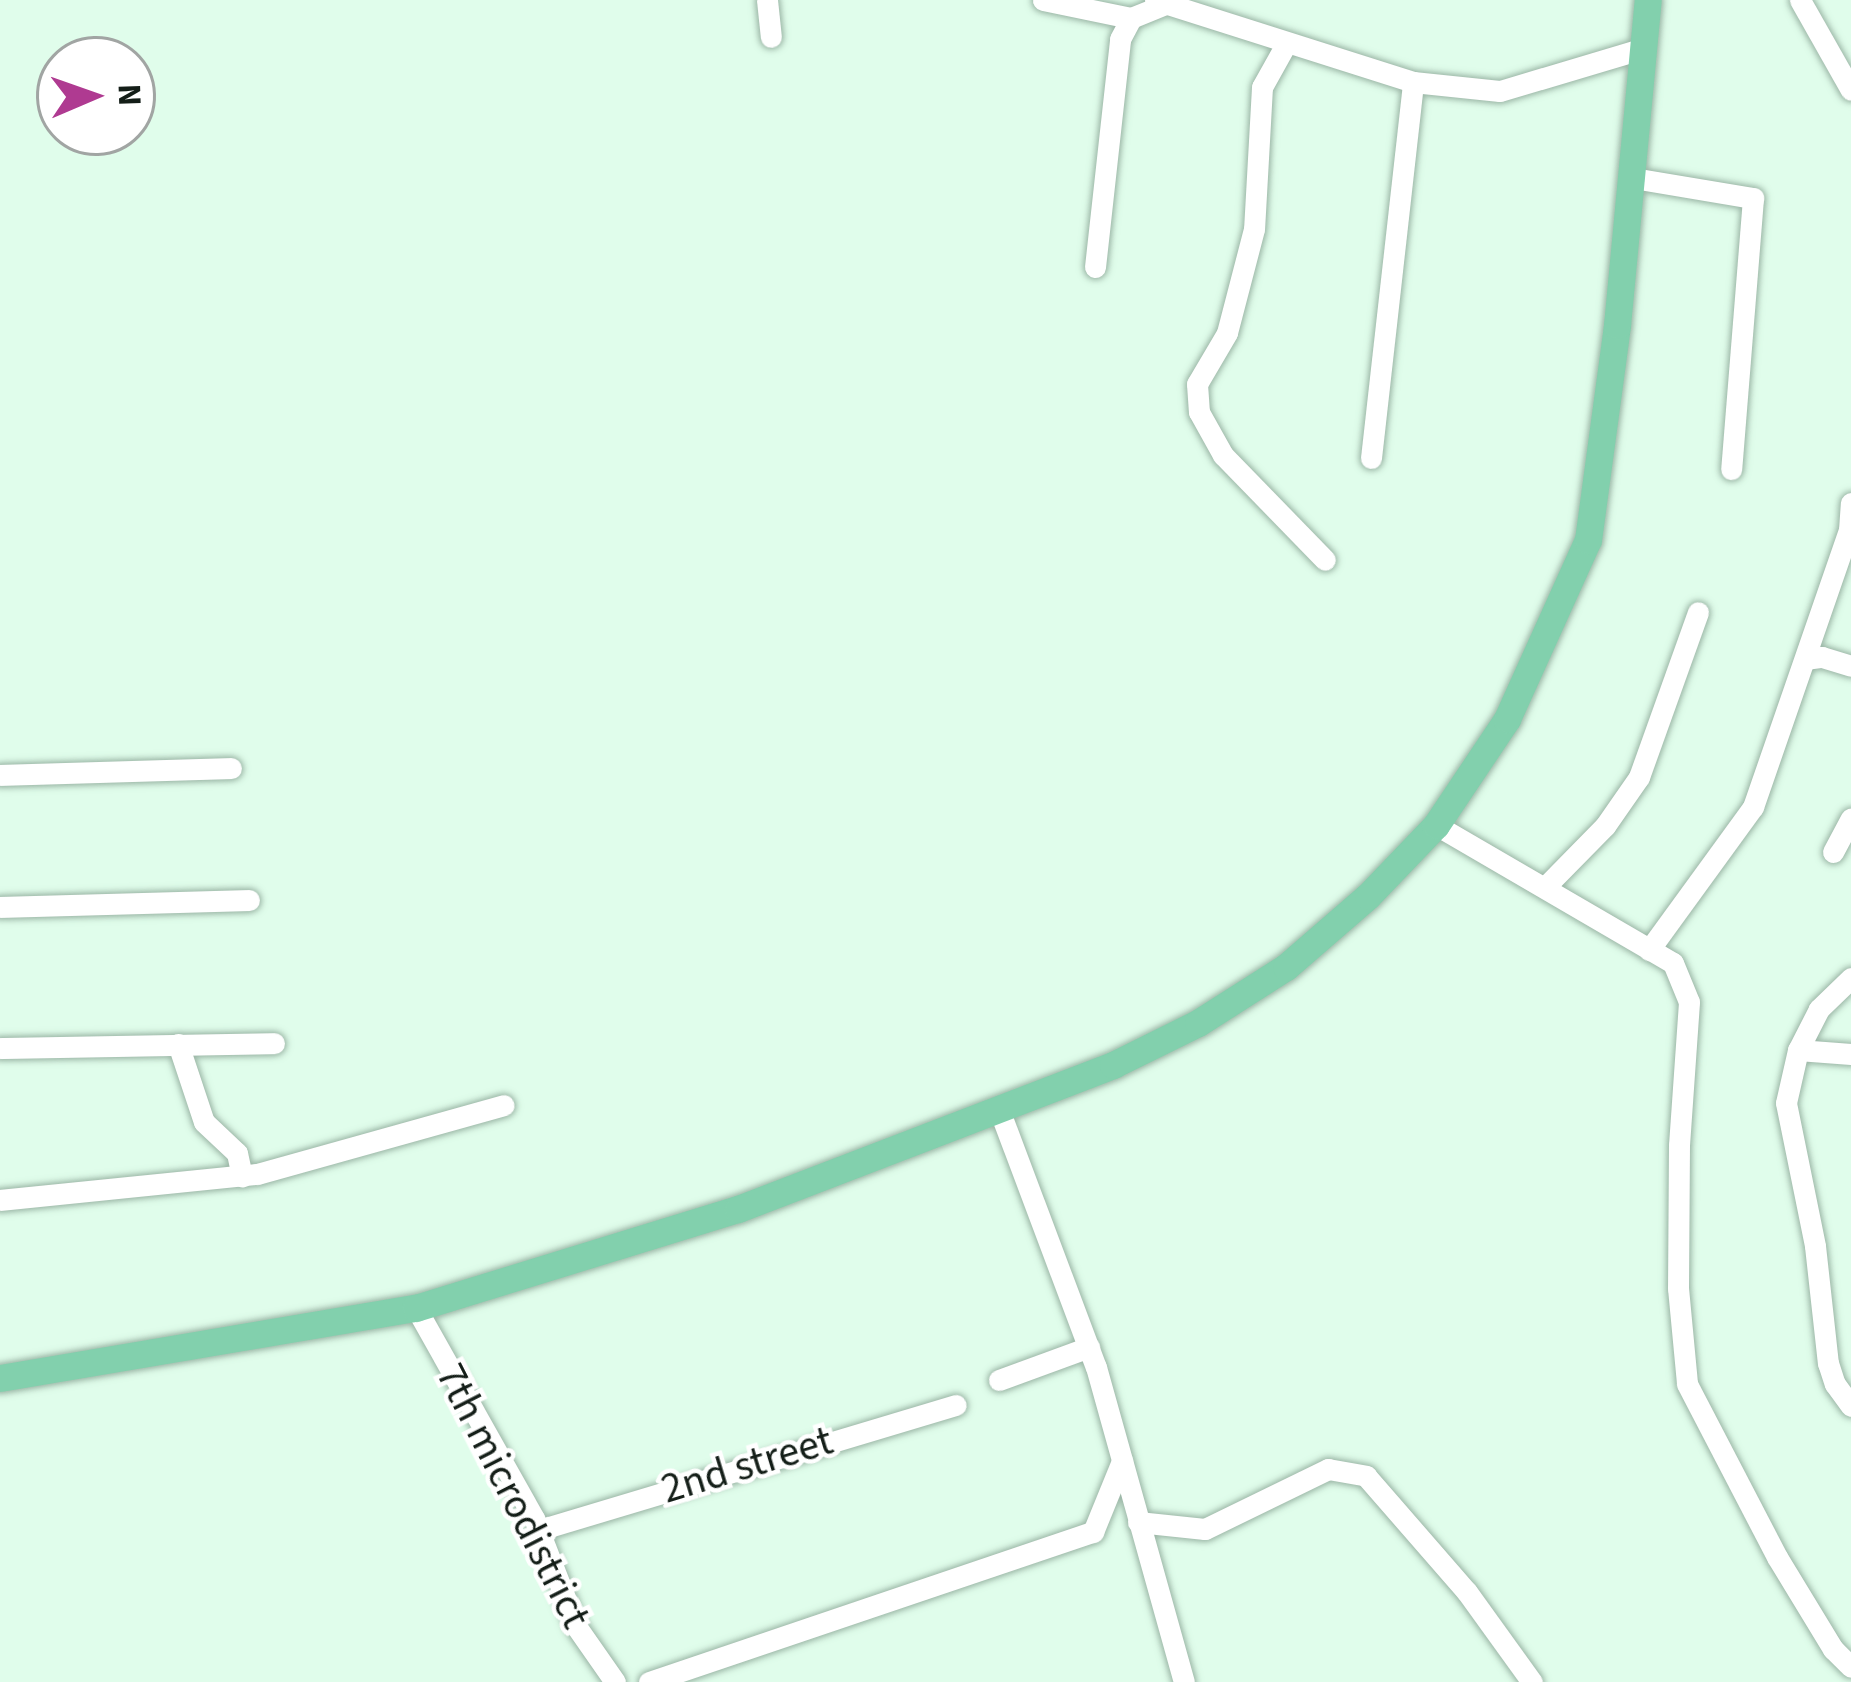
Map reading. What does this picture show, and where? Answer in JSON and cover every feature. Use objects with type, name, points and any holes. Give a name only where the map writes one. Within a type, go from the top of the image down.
[{"type":"main road","points":[[0,1378],[416,1308],[738,1209],[1000,1112],[1198,1023],[1286,967],[1368,896],[1436,825],[1507,719],[1588,540],[1633,178],[1648,0]]},
{"type":"street","points":[[767,0],[771,37]]},
{"type":"street","points":[[1043,0],[1131,18]]},
{"type":"street","points":[[1800,0],[1851,90]]},
{"type":"street","points":[[1095,266],[1120,39],[1131,18],[1160,3],[1413,82],[1500,91],[1643,48]]},
{"type":"street","points":[[1286,44],[1262,88],[1254,229],[1227,333],[1198,384],[1199,412],[1223,455],[1325,560]]},
{"type":"street","points":[[1370,458],[1413,82]]},
{"type":"street","points":[[1633,178],[1753,198],[1731,469]]},
{"type":"street","points":[[1648,950],[1753,807],[1849,530],[1851,503]]},
{"type":"street","points":[[1545,887],[1605,826],[1639,777],[1698,612]]},
{"type":"street","points":[[1804,659],[1822,657],[1851,666]]},
{"type":"street","points":[[0,775],[231,768]]},
{"type":"street","points":[[1833,852],[1851,818]]},
{"type":"street","points":[[1436,825],[1673,963],[1689,1001],[1679,1145],[1678,1288],[1687,1384],[1777,1557],[1832,1649],[1851,1667]]},
{"type":"street","points":[[0,907],[249,900]]},
{"type":"street","points":[[1851,979],[1819,1010],[1798,1050],[1786,1103],[1815,1246],[1828,1363],[1834,1384],[1851,1406]]},
{"type":"street","points":[[0,1048],[274,1043]]},
{"type":"street","points":[[178,1044],[204,1121],[237,1154],[242,1176]]},
{"type":"street","points":[[1798,1050],[1851,1054]]},
{"type":"street","points":[[0,1200],[242,1176],[504,1106]]},
{"type":"street","points":[[1000,1112],[1089,1348],[1184,1682]]},
{"type":"street","name":"7th microdistrict","points":[[416,1308],[539,1530],[576,1626],[615,1682]]},
{"type":"street","points":[[999,1380],[1089,1348]]},
{"type":"street","name":"2nd street","points":[[539,1530],[956,1405]]},
{"type":"street","points":[[650,1682],[1093,1532],[1101,1522],[1123,1458]]},
{"type":"street","points":[[1138,1522],[1205,1529],[1328,1469],[1366,1476],[1467,1592],[1532,1682]]}]
